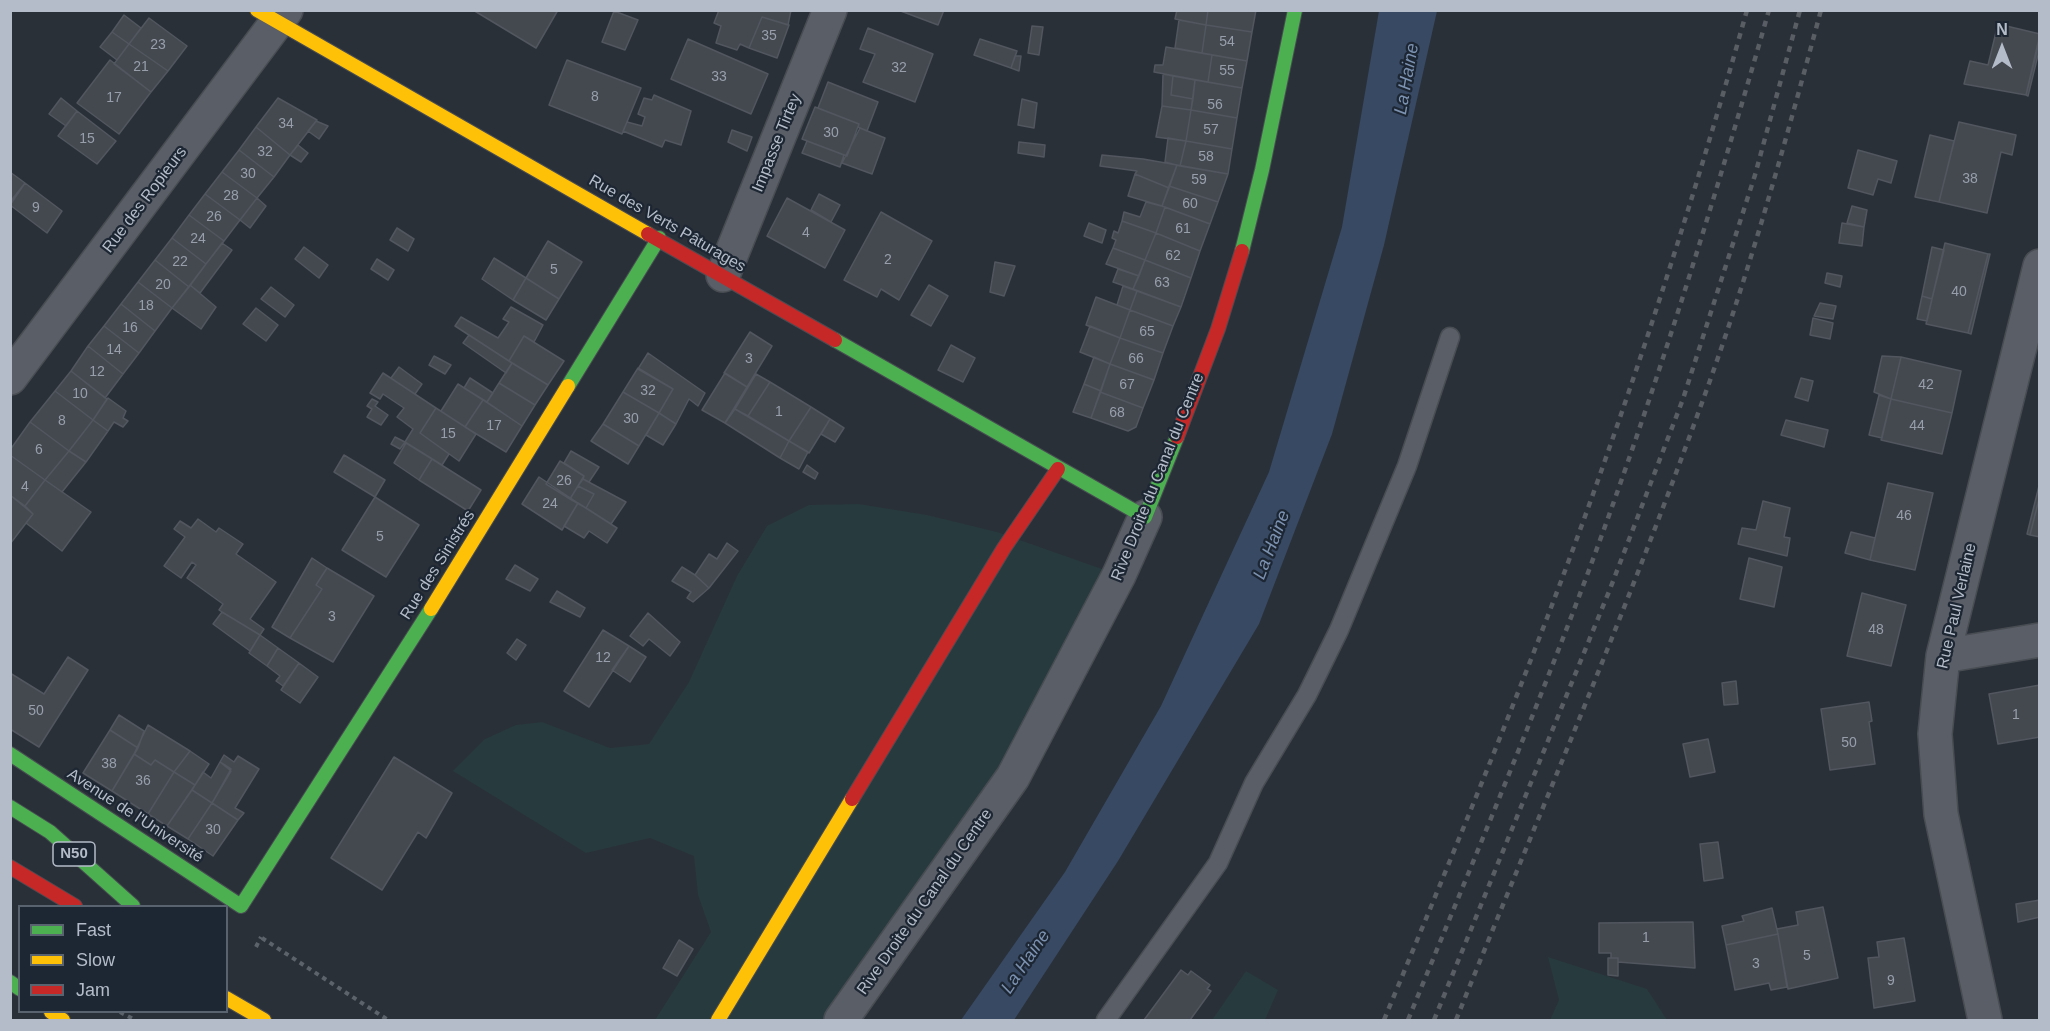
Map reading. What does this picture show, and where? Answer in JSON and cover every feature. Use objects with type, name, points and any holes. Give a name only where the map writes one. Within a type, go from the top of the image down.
[{"type":"main road","name":"Rive Droite du Canal du Centre","points":[[1145,517],[1196,389],[1238,265],[1275,108],[1295,10]]},
{"type":"main road","name":"Rue des Verts Pâturages","points":[[274,15],[1058,469],[1145,517]]},
{"type":"main road","name":"Rue des Sinistrés","points":[[241,906],[372,705],[659,238]]},
{"type":"main road","points":[[718,1020],[1004,548],[1058,469]]},
{"type":"main road","name":"Avenue de l'Université","points":[[10,754],[241,906]]},
{"type":"main road","name":"N50","points":[[10,807],[50,832],[132,905]]},
{"type":"main road","points":[[10,867],[73,905]]},
{"type":"main road","points":[[228,993],[251,1012]]},
{"type":"main road","points":[[228,999],[264,1020]]},
{"type":"street","name":"Impasse Tirtey","points":[[723,275],[830,10]]},
{"type":"street","name":"Rue des Ropieurs","points":[[10,378],[274,15]]},
{"type":"street","name":"Rue Paul Verlaine","points":[[1985,1020],[1941,814],[1935,734],[1943,656],[2039,274]]},
{"type":"street","name":"Rive Droite du Canal du Centre","points":[[842,1020],[1013,777],[1108,596],[1145,517]]},
{"type":"street","points":[[1943,656],[2040,640]]},
{"type":"lane","points":[[1106,1020],[1218,863],[1254,783],[1307,695],[1339,630],[1407,466],[1450,337]]},
{"type":"path","points":[[262,939],[388,1020]]},
{"type":"green space","points":[[859,504],[927,515],[997,532],[1119,575],[1082,647],[841,1020],[655,1020],[711,932],[698,895],[694,856],[650,838],[586,853],[453,771],[485,739],[516,725],[542,722],[610,748],[649,744],[689,682],[737,576],[767,526],[809,505]]},
{"type":"green space","points":[[1548,957],[1647,989],[1667,1020],[1550,1020],[1559,1000]]},
{"type":"green space","points":[[1246,971],[1278,990],[1265,1020],[1212,1020]]},
{"type":"water","name":"La Haine","points":[[1379,11],[1437,11],[1384,245],[1332,434],[1259,624],[1118,861],[1014,1020],[961,1020],[1065,872],[1161,706],[1269,472],[1342,227]]},
{"type":"building","points":[[473,10],[558,10],[536,48]]},
{"type":"building","points":[[719,10],[791,10],[788,25],[762,17],[749,48],[740,44],[737,50],[716,43],[721,26],[714,23]]},
{"type":"building","points":[[898,10],[944,10],[938,25]]},
{"type":"building","points":[[1177,10],[1208,10],[1206,25],[1175,19]]},
{"type":"building","points":[[1208,10],[1256,10],[1252,32],[1206,25]]},
{"type":"building","points":[[614,11],[638,20],[625,50],[602,42]]},
{"type":"building","points":[[124,15],[141,28],[129,44],[112,32]]},
{"type":"building","points":[[762,17],[789,25],[777,58],[749,48]]},
{"type":"building","points":[[149,18],[187,46],[168,71],[129,44]]},
{"type":"building","points":[[1179,20],[1206,25],[1202,53],[1175,48]]},
{"type":"building","points":[[1998,24],[2040,34],[2026,95],[1964,84],[1970,61],[1988,65]]},
{"type":"building","points":[[1206,25],[1252,32],[1247,61],[1202,53]]},
{"type":"building","points":[[1032,26],[1043,27],[1039,55],[1028,53]]},
{"type":"building","points":[[868,28],[933,54],[915,102],[863,82],[875,54],[860,49]]},
{"type":"building","points":[[112,32],[129,44],[117,60],[100,47]]},
{"type":"building","points":[[688,39],[768,74],[751,114],[671,79]]},
{"type":"building","points":[[980,39],[1017,51],[1011,68],[974,55]]},
{"type":"building","points":[[2040,39],[2040,47],[2028,96],[2026,95]]},
{"type":"building","points":[[129,44],[168,71],[151,92],[114,64]]},
{"type":"building","points":[[1166,47],[1212,55],[1208,82],[1154,72],[1155,65],[1163,65]]},
{"type":"building","points":[[1212,55],[1247,61],[1242,88],[1208,82]]},
{"type":"building","points":[[1015,56],[1021,56],[1019,71],[1011,68]]},
{"type":"building","points":[[110,60],[151,92],[119,134],[77,103]]},
{"type":"building","points":[[567,60],[641,88],[622,134],[549,105]]},
{"type":"building","points":[[1163,74],[1173,76],[1171,95],[1193,99],[1191,110],[1162,106]]},
{"type":"building","points":[[1173,76],[1195,80],[1193,99],[1171,95]]},
{"type":"building","points":[[1195,80],[1242,88],[1237,118],[1191,110]]},
{"type":"building","points":[[828,82],[878,102],[867,131],[858,127],[859,124],[818,108]]},
{"type":"building","points":[[654,95],[691,111],[681,145],[665,140],[662,147],[623,131],[627,122],[642,126],[645,117],[638,114],[644,98],[652,100]]},
{"type":"building","points":[[61,98],[77,111],[66,126],[49,114]]},
{"type":"building","points":[[278,98],[317,120],[290,155],[256,127]]},
{"type":"building","points":[[1022,99],[1037,103],[1034,128],[1018,125]]},
{"type":"building","points":[[1162,106],[1191,110],[1186,141],[1156,137]]},
{"type":"building","points":[[815,107],[859,124],[847,156],[802,139]]},
{"type":"building","points":[[1191,110],[1237,118],[1232,149],[1186,141]]},
{"type":"building","points":[[77,111],[116,141],[97,164],[58,136]]},
{"type":"building","points":[[316,121],[328,126],[319,139],[308,131]]},
{"type":"building","points":[[1959,122],[2016,135],[2012,155],[2001,152],[1987,213],[1939,202]]},
{"type":"building","points":[[256,127],[290,155],[274,177],[239,150]]},
{"type":"building","points":[[860,128],[885,138],[872,174],[842,163]]},
{"type":"building","points":[[732,130],[752,137],[747,151],[728,142]]},
{"type":"building","points":[[1930,135],[1954,141],[1939,202],[1915,197]]},
{"type":"building","points":[[1168,138],[1186,141],[1180,166],[1165,162]]},
{"type":"building","points":[[807,141],[844,155],[840,167],[802,153]]},
{"type":"building","points":[[1186,141],[1232,149],[1228,174],[1180,166]]},
{"type":"building","points":[[1019,142],[1045,145],[1044,157],[1018,153]]},
{"type":"building","points":[[298,145],[308,153],[301,162],[290,155]]},
{"type":"building","points":[[239,150],[274,177],[257,198],[222,172]]},
{"type":"building","points":[[1858,150],[1897,161],[1891,183],[1878,179],[1873,195],[1848,188]]},
{"type":"building","points":[[1102,155],[1177,165],[1169,188],[1135,174],[1137,171],[1100,166]]},
{"type":"building","points":[[1177,165],[1228,174],[1218,202],[1169,186]]},
{"type":"building","points":[[10,172],[25,183],[10,202]]},
{"type":"building","points":[[222,172],[257,198],[240,220],[205,194]]},
{"type":"building","points":[[1135,174],[1169,188],[1162,206],[1128,196]]},
{"type":"building","points":[[25,183],[62,211],[47,233],[10,205]]},
{"type":"building","points":[[1169,186],[1218,202],[1210,224],[1162,206]]},
{"type":"building","points":[[205,194],[240,220],[224,241],[189,215]]},
{"type":"building","points":[[819,194],[840,205],[831,222],[811,210]]},
{"type":"building","points":[[257,198],[266,206],[250,228],[240,220]]},
{"type":"building","points":[[787,198],[845,230],[825,268],[767,236]]},
{"type":"building","points":[[1146,202],[1165,207],[1156,233],[1122,221],[1124,212],[1140,217]]},
{"type":"building","points":[[1852,206],[1867,210],[1864,227],[1847,223]]},
{"type":"building","points":[[1165,207],[1210,224],[1200,251],[1156,233]]},
{"type":"building","points":[[881,212],[932,241],[899,300],[881,289],[877,297],[844,280]]},
{"type":"building","points":[[189,215],[224,241],[206,264],[172,238]]},
{"type":"building","points":[[1122,221],[1156,233],[1145,260],[1113,248],[1116,240],[1112,238],[1114,231],[1118,233]]},
{"type":"building","points":[[1089,223],[1106,230],[1102,243],[1084,236]]},
{"type":"building","points":[[1842,223],[1864,227],[1862,246],[1839,243]]},
{"type":"building","points":[[397,228],[414,239],[408,251],[390,240]]},
{"type":"building","points":[[1156,233],[1200,251],[1191,278],[1145,260]]},
{"type":"building","points":[[172,238],[206,264],[189,287],[155,260]]},
{"type":"building","points":[[548,241],[582,262],[559,299],[526,278]]},
{"type":"building","points":[[222,243],[232,250],[200,293],[190,285]]},
{"type":"building","points":[[1945,243],[1988,254],[1968,333],[1926,324]]},
{"type":"building","points":[[304,247],[328,265],[319,278],[295,259]]},
{"type":"building","points":[[1932,247],[1944,250],[1932,299],[1922,296]]},
{"type":"building","points":[[1113,248],[1145,260],[1139,276],[1106,264]]},
{"type":"building","points":[[1988,254],[1990,254],[1971,334],[1968,333]]},
{"type":"building","points":[[494,258],[526,278],[513,300],[482,279]]},
{"type":"building","points":[[377,259],[394,270],[388,280],[371,269]]},
{"type":"building","points":[[155,260],[189,287],[172,308],[138,282]]},
{"type":"building","points":[[1145,260],[1191,278],[1181,307],[1133,289]]},
{"type":"building","points":[[995,262],[1015,266],[1004,296],[990,292]]},
{"type":"building","points":[[1118,269],[1139,276],[1133,289],[1113,282]]},
{"type":"building","points":[[1827,273],[1842,276],[1840,287],[1825,283]]},
{"type":"building","points":[[526,278],[559,299],[546,320],[513,300]]},
{"type":"building","points":[[138,282],[172,308],[155,331],[121,304]]},
{"type":"building","points":[[190,285],[216,307],[201,329],[172,308]]},
{"type":"building","points":[[929,285],[948,296],[931,326],[911,315]]},
{"type":"building","points":[[1123,286],[1137,291],[1130,310],[1117,305]]},
{"type":"building","points":[[271,287],[294,305],[285,317],[261,299]]},
{"type":"building","points":[[1137,291],[1181,307],[1173,326],[1130,310]]},
{"type":"building","points":[[1922,296],[1932,299],[1927,321],[1917,319]]},
{"type":"building","points":[[1096,297],[1130,310],[1120,338],[1086,325]]},
{"type":"building","points":[[1820,303],[1836,306],[1833,319],[1814,316]]},
{"type":"building","points":[[121,304],[155,331],[139,353],[104,326]]},
{"type":"building","points":[[511,307],[543,325],[534,342],[524,336],[509,361],[455,326],[461,317],[498,338],[509,322],[503,319]]},
{"type":"building","points":[[256,308],[278,325],[266,341],[243,324]]},
{"type":"building","points":[[1130,310],[1173,326],[1163,353],[1120,338]]},
{"type":"building","points":[[1813,318],[1833,323],[1830,339],[1810,335]]},
{"type":"building","points":[[104,326],[139,353],[123,374],[88,346]]},
{"type":"building","points":[[1090,326],[1120,338],[1110,364],[1080,352]]},
{"type":"building","points":[[750,332],[772,346],[747,387],[724,373]]},
{"type":"building","points":[[469,335],[512,363],[506,373],[463,343]]},
{"type":"building","points":[[524,336],[564,361],[548,385],[509,361]]},
{"type":"building","points":[[1120,338],[1163,353],[1154,380],[1110,364]]},
{"type":"building","points":[[951,345],[975,358],[963,382],[938,370]]},
{"type":"building","points":[[88,346],[123,374],[105,398],[71,371]]},
{"type":"building","points":[[648,353],[705,393],[698,406],[689,399],[676,424],[659,413],[673,389],[638,369]]},
{"type":"building","points":[[434,356],[451,365],[445,374],[429,365]]},
{"type":"building","points":[[1882,356],[1901,357],[1891,399],[1874,392]]},
{"type":"building","points":[[1094,357],[1110,364],[1101,391],[1084,384]]},
{"type":"building","points":[[1901,357],[1961,371],[1952,413],[1891,399]]},
{"type":"building","points":[[512,363],[548,385],[535,405],[499,383]]},
{"type":"building","points":[[1110,364],[1154,380],[1143,408],[1100,392]]},
{"type":"building","points":[[399,367],[422,384],[415,394],[391,378]]},
{"type":"building","points":[[638,368],[673,389],[659,413],[623,392]]},
{"type":"building","points":[[71,371],[107,399],[93,420],[55,391]]},
{"type":"building","points":[[383,373],[436,408],[420,433],[449,454],[442,465],[405,442],[413,429],[397,417],[404,408],[383,394],[380,399],[370,393]]},
{"type":"building","points":[[725,373],[747,387],[725,423],[702,410]]},
{"type":"building","points":[[756,374],[770,382],[748,416],[735,409]]},
{"type":"building","points":[[470,378],[493,393],[487,402],[464,388]]},
{"type":"building","points":[[1801,378],[1813,381],[1808,401],[1795,397]]},
{"type":"building","points":[[770,382],[811,407],[789,441],[748,416]]},
{"type":"building","points":[[499,383],[535,405],[522,426],[487,402]]},
{"type":"building","points":[[458,384],[483,400],[465,427],[441,411]]},
{"type":"building","points":[[1084,384],[1101,391],[1091,418],[1073,412]]},
{"type":"building","points":[[55,391],[93,420],[69,451],[30,422]]},
{"type":"building","points":[[623,392],[659,413],[639,446],[603,424]]},
{"type":"building","points":[[1100,392],[1143,408],[1136,427],[1128,431],[1091,418]]},
{"type":"building","points":[[1879,395],[1891,399],[1882,438],[1869,435]]},
{"type":"building","points":[[108,398],[126,411],[123,418],[128,421],[123,427],[114,422],[108,431],[93,420]]},
{"type":"building","points":[[372,399],[378,402],[375,406],[388,415],[381,425],[367,417],[372,409],[367,406]]},
{"type":"building","points":[[1891,399],[1952,413],[1942,454],[1881,440]]},
{"type":"building","points":[[483,400],[522,426],[506,452],[465,427]]},
{"type":"building","points":[[811,407],[830,419],[809,453],[789,441]]},
{"type":"building","points":[[436,408],[476,434],[459,461],[420,433]]},
{"type":"building","points":[[735,409],[789,441],[780,458],[725,423]]},
{"type":"building","points":[[659,413],[676,424],[663,445],[646,435]]},
{"type":"building","points":[[830,419],[844,428],[835,442],[821,434]]},
{"type":"building","points":[[93,420],[108,431],[86,462],[69,451]]},
{"type":"building","points":[[1786,420],[1828,430],[1824,447],[1781,435]]},
{"type":"building","points":[[30,422],[69,451],[45,480],[10,455],[10,450]]},
{"type":"building","points":[[603,424],[639,446],[628,464],[591,441]]},
{"type":"building","points":[[395,437],[405,442],[400,449],[391,444]]},
{"type":"building","points":[[789,441],[808,452],[799,469],[780,458]]},
{"type":"building","points":[[406,443],[432,459],[419,480],[394,463]]},
{"type":"building","points":[[69,451],[86,462],[62,492],[45,480]]},
{"type":"building","points":[[571,451],[599,467],[589,482],[564,463]]},
{"type":"building","points":[[10,455],[45,480],[25,506],[10,495]]},
{"type":"building","points":[[344,455],[385,480],[375,497],[334,472]]},
{"type":"building","points":[[432,459],[481,490],[468,511],[419,480]]},
{"type":"building","points":[[560,461],[584,476],[570,499],[546,484]]},
{"type":"building","points":[[807,465],[818,473],[815,479],[803,472]]},
{"type":"building","points":[[539,477],[578,503],[562,530],[522,504]]},
{"type":"building","points":[[583,479],[626,502],[611,524],[586,508],[594,494],[578,486]]},
{"type":"building","points":[[45,480],[91,512],[62,551],[26,523],[33,514],[25,506]]},
{"type":"building","points":[[2040,482],[2040,495],[2030,535],[2027,534]]},
{"type":"building","points":[[1888,483],[1933,493],[1915,570],[1870,560]]},
{"type":"building","points":[[578,486],[594,494],[586,508],[570,499]]},
{"type":"building","points":[[10,495],[33,514],[10,544]]},
{"type":"building","points":[[2040,495],[2040,537],[2030,535]]},
{"type":"building","points":[[375,497],[419,525],[386,577],[342,550]]},
{"type":"building","points":[[1763,501],[1790,508],[1784,537],[1790,538],[1787,556],[1738,544],[1742,528],[1756,530]]},
{"type":"building","points":[[578,503],[617,528],[607,543],[589,531],[584,538],[564,526]]},
{"type":"building","points":[[198,519],[216,532],[219,528],[243,544],[236,554],[276,582],[250,619],[264,629],[260,635],[219,610],[223,604],[187,578],[196,565],[192,562],[181,578],[164,566],[185,537],[174,529],[180,521],[191,528]]},
{"type":"building","points":[[1851,532],[1875,538],[1870,560],[1845,553]]},
{"type":"building","points":[[727,543],[738,551],[709,588],[695,575],[709,554],[717,559]]},
{"type":"building","points":[[312,558],[327,568],[316,585],[322,589],[290,638],[272,627]]},
{"type":"building","points":[[1749,558],[1782,567],[1774,607],[1740,599]]},
{"type":"building","points":[[515,565],[538,579],[530,591],[506,579]]},
{"type":"building","points":[[682,567],[709,588],[693,602],[687,598],[691,592],[672,581]]},
{"type":"building","points":[[327,568],[374,596],[333,662],[290,638],[322,589],[316,585]]},
{"type":"building","points":[[557,591],[585,608],[580,617],[550,602]]},
{"type":"building","points":[[1862,593],[1906,605],[1891,666],[1847,656]]},
{"type":"building","points":[[222,612],[260,635],[250,651],[213,624]]},
{"type":"building","points":[[648,613],[680,642],[670,656],[649,639],[643,646],[630,636]]},
{"type":"building","points":[[603,630],[629,646],[589,707],[564,691]]},
{"type":"building","points":[[260,635],[278,648],[267,666],[249,653]]},
{"type":"building","points":[[517,639],[526,645],[516,660],[507,653]]},
{"type":"building","points":[[629,646],[646,657],[630,682],[612,670]]},
{"type":"building","points":[[278,648],[299,663],[283,686],[276,681],[280,676],[267,666]]},
{"type":"building","points":[[68,657],[88,670],[39,747],[10,729],[10,673],[44,694]]},
{"type":"building","points":[[299,663],[318,677],[300,703],[281,690]]},
{"type":"building","points":[[1736,681],[1738,704],[1724,705],[1722,683]]},
{"type":"building","points":[[2040,685],[2040,737],[1998,744],[1989,694]]},
{"type":"building","points":[[1869,702],[1872,721],[1869,722],[1875,764],[1830,770],[1821,709]]},
{"type":"building","points":[[119,715],[144,731],[138,748],[110,730]]},
{"type":"building","points":[[148,725],[190,751],[174,772],[155,760],[151,765],[134,754]]},
{"type":"building","points":[[110,730],[138,748],[112,791],[83,773]]},
{"type":"building","points":[[1708,739],[1715,772],[1690,777],[1683,744]]},
{"type":"building","points":[[190,751],[209,764],[195,785],[174,772]]},
{"type":"building","points":[[134,754],[151,765],[155,760],[174,772],[148,814],[112,791]]},
{"type":"building","points":[[224,755],[234,762],[238,756],[259,769],[235,808],[244,813],[238,820],[212,803],[231,771],[220,762]]},
{"type":"building","points":[[394,757],[452,793],[426,838],[418,832],[382,890],[331,858]]},
{"type":"building","points":[[220,762],[231,769],[212,803],[192,790],[203,772],[211,778]]},
{"type":"building","points":[[174,772],[195,785],[167,826],[148,814]]},
{"type":"building","points":[[192,790],[212,803],[188,839],[167,826]]},
{"type":"building","points":[[212,803],[238,820],[213,856],[188,839]]},
{"type":"building","points":[[1718,842],[1723,878],[1704,881],[1700,844]]},
{"type":"building","points":[[2040,900],[2040,917],[2018,922],[2016,904]]},
{"type":"building","points":[[1823,907],[1838,978],[1788,989],[1777,929],[1798,925],[1796,912]]},
{"type":"building","points":[[1772,908],[1778,934],[1726,945],[1722,926],[1744,921],[1742,916]]},
{"type":"building","points":[[1693,922],[1695,968],[1618,962],[1618,958],[1611,958],[1611,953],[1599,953],[1599,923]]},
{"type":"building","points":[[1778,934],[1787,987],[1771,990],[1769,983],[1735,990],[1726,945]]},
{"type":"building","points":[[1904,938],[1915,1001],[1874,1008],[1868,958],[1879,957],[1877,942]]},
{"type":"building","points":[[679,940],[693,949],[677,976],[663,968]]},
{"type":"building","points":[[1608,958],[1618,958],[1618,976],[1608,975]]},
{"type":"building","points":[[1181,970],[1188,975],[1191,971],[1210,985],[1207,989],[1211,991],[1190,1020],[1144,1020]]},
{"type":"railway","points":[[1384,1020],[1502,734],[1594,492],[1664,287],[1747,10]]},
{"type":"railway","points":[[1408,1020],[1545,683],[1614,501],[1684,292],[1769,10]]},
{"type":"railway","points":[[1434,1020],[1610,589],[1683,399],[1755,175],[1800,10]]},
{"type":"railway","points":[[1456,1020],[1611,639],[1718,359],[1780,161],[1821,10]]},
{"type":"traffic: fast","points":[[1242,251],[1262,170],[1295,10]]},
{"type":"traffic: fast","points":[[568,386],[659,238]]},
{"type":"traffic: fast","points":[[835,340],[1145,517],[1177,437]]},
{"type":"traffic: fast","points":[[10,754],[241,906],[431,609]]},
{"type":"traffic: fast","points":[[10,807],[50,832],[132,905]]},
{"type":"traffic: fast","points":[[10,982],[18,988]]},
{"type":"traffic: slow","points":[[257,10],[648,234]]},
{"type":"traffic: slow","points":[[431,609],[568,386]]},
{"type":"traffic: slow","points":[[718,1020],[852,799]]},
{"type":"traffic: slow","points":[[228,999],[264,1020]]},
{"type":"traffic: slow","points":[[52,1013],[63,1020]]},
{"type":"traffic: jam","points":[[648,234],[835,340]]},
{"type":"traffic: jam","points":[[1177,437],[1218,329],[1242,251]]},
{"type":"traffic: jam","points":[[852,799],[1004,548],[1058,469]]},
{"type":"traffic: jam","points":[[10,867],[73,905]]}]
